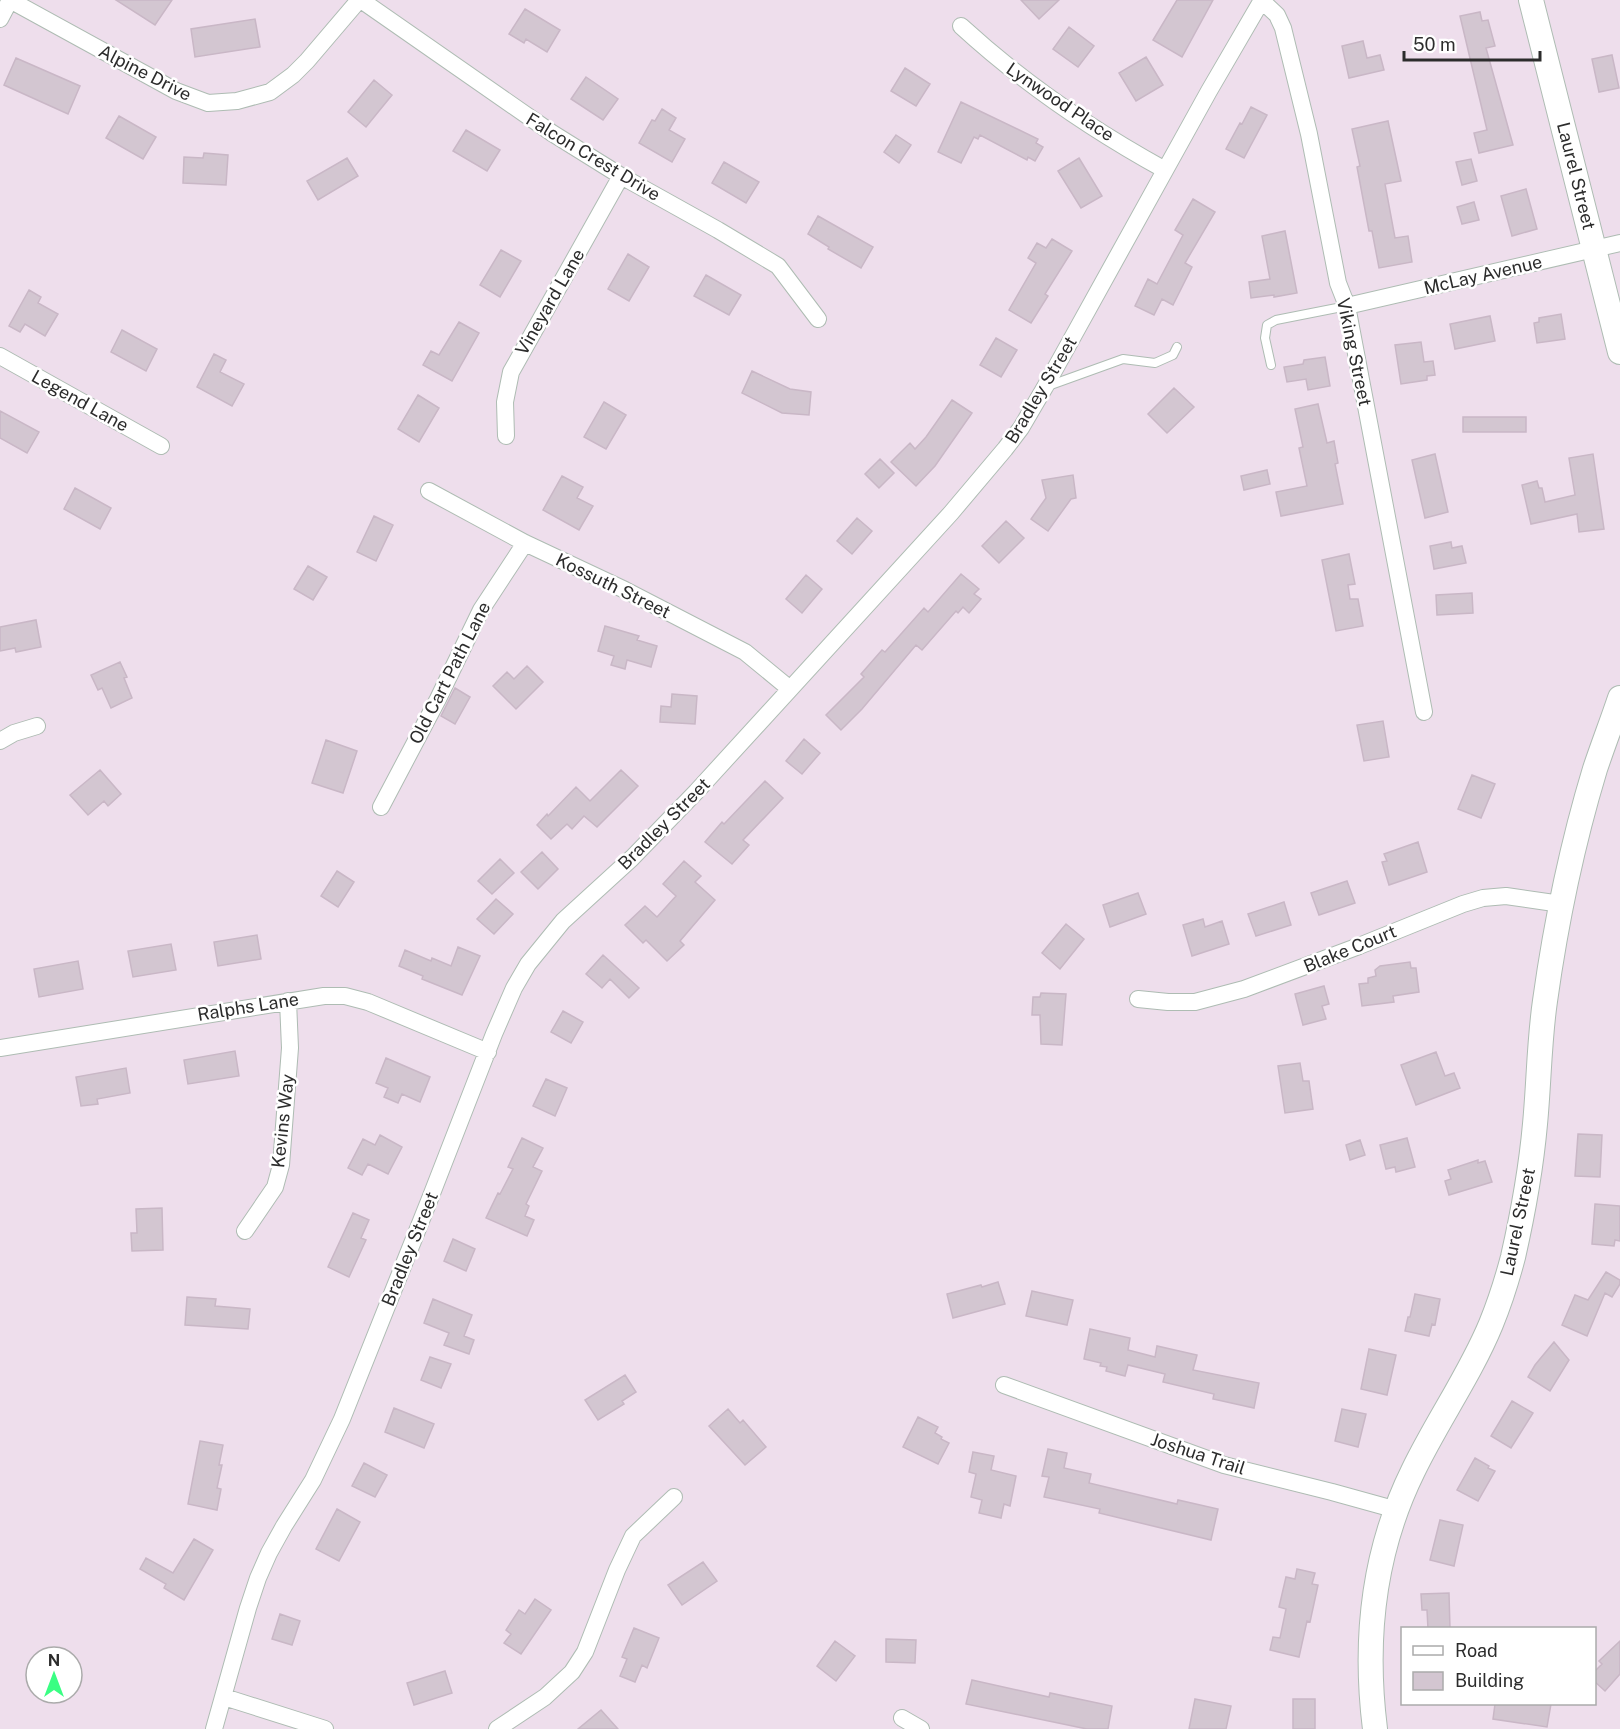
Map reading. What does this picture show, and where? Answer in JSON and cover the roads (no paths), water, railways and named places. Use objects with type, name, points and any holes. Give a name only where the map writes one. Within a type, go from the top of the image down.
[{"type":"street","name":"Alpine Drive","points":[[10,0],[152,79],[208,103],[237,101],[270,92],[307,61],[360,0]]},
{"type":"street","points":[[0,19],[10,0]]},
{"type":"street","name":"Falcon Crest Drive","points":[[360,0],[517,110],[621,176],[778,266],[818,319]]},
{"type":"street","name":"Bradley Street","points":[[214,1729],[258,1578],[279,1535],[313,1480],[338,1428],[514,988],[528,964],[563,921],[662,829],[988,471],[1021,428],[1262,0]]},
{"type":"street","name":"Viking Street","points":[[1262,0],[1277,15],[1283,28],[1309,134],[1338,283],[1347,306],[1425,712]]},
{"type":"street","name":"Laurel Street","points":[[1532,0],[1620,352]]},
{"type":"street","name":"Lynwood Place","points":[[961,26],[993,55],[1035,87],[1099,130],[1165,170]]},
{"type":"street","name":"Vineyard Lane","points":[[506,436],[506,402],[511,372],[621,176]]},
{"type":"street","name":"McLay Avenue","points":[[1347,306],[1620,243]]},
{"type":"street","name":"Legend Lane","points":[[0,356],[161,446]]},
{"type":"street","name":"Kossuth Street","points":[[429,491],[525,543],[625,590],[745,652],[790,689]]},
{"type":"street","name":"Old Cart Path Lane","points":[[381,807],[438,699],[481,610],[525,543]]},
{"type":"street","name":"Laurel Street","points":[[1375,1729],[1371,1695],[1371,1628],[1374,1596],[1385,1545],[1396,1510],[1413,1472],[1491,1325],[1512,1258],[1530,1166],[1545,1003],[1561,904],[1595,769],[1620,698]]},
{"type":"street","points":[[0,741],[14,733],[37,726]]},
{"type":"street","name":"Blake Court","points":[[1138,999],[1195,1002],[1244,989],[1483,898],[1506,896],[1561,904]]},
{"type":"street","name":"Ralphs Lane","points":[[0,1048],[288,1001],[324,996],[345,996],[368,1002],[488,1052]]},
{"type":"street","name":"Kevins Way","points":[[246,1231],[275,1187],[281,1165],[290,1048],[288,1001]]},
{"type":"street","name":"Joshua Trail","points":[[1004,1385],[1224,1465],[1396,1510]]},
{"type":"street","points":[[497,1729],[545,1697],[572,1672],[585,1652],[616,1570],[633,1536],[674,1497]]},
{"type":"street","points":[[224,1697],[325,1729]]},
{"type":"street","points":[[902,1718],[921,1729]]},
{"type":"lane","points":[[1270,365],[1265,338],[1267,325],[1276,320],[1347,306]]},
{"type":"lane","points":[[1045,387],[1122,359],[1155,363],[1173,356],[1177,347]]}]
